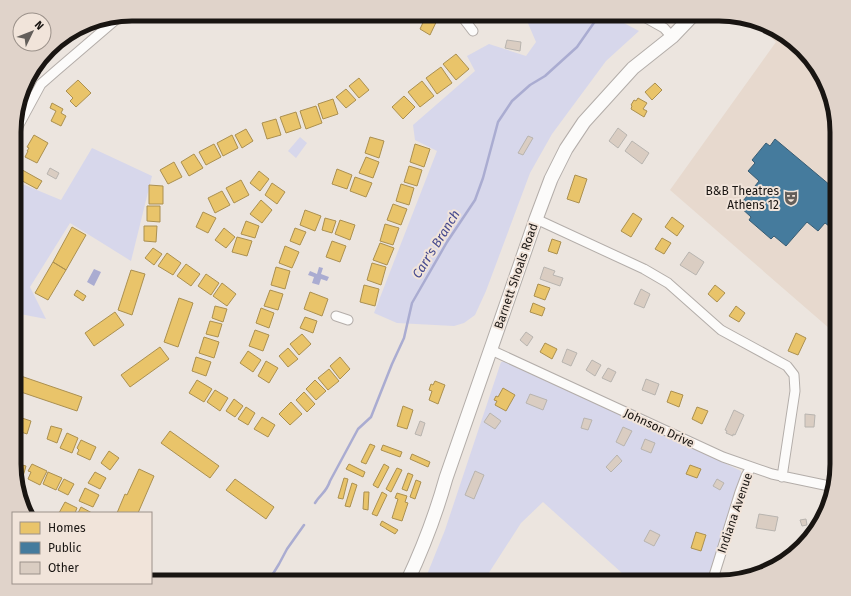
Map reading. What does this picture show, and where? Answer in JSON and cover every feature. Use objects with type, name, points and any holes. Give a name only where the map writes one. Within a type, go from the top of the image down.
[{"type":"main road","name":"Barnett Shoals Road","points":[[410,575],[422,550],[437,510],[446,478],[551,178],[566,149],[584,122],[633,68],[672,37],[687,21]]},
{"type":"street","points":[[465,21],[473,32]]},
{"type":"street","points":[[652,21],[664,28],[672,37]]},
{"type":"street","points":[[22,119],[36,91],[44,81],[112,23]]},
{"type":"street","points":[[536,219],[654,275],[676,289],[721,330],[780,362],[792,371],[795,382],[795,391],[782,476]]},
{"type":"street","points":[[336,316],[348,320]]},
{"type":"street","name":"Johnson Drive","points":[[491,350],[689,442],[751,468],[828,486]]},
{"type":"street","name":"Indiana Avenue","points":[[714,575],[740,492],[746,476],[751,468]]},
{"type":"shaded area","points":[[527,21],[620,21],[639,31],[606,61],[552,134],[530,173],[486,291],[475,315],[464,323],[454,326],[397,323],[374,313],[437,151],[415,140],[413,125],[475,71],[467,56],[489,44],[526,56],[536,42]]},
{"type":"shaded area","points":[[761,29],[787,44],[803,59],[822,89],[829,117],[830,329],[670,190],[776,42]]},
{"type":"shaded area","points":[[88,30],[87,31],[73,38]]},
{"type":"shaded area","points":[[300,137],[307,143],[296,158],[288,151]]},
{"type":"shaded area","points":[[92,148],[152,176],[131,261],[70,223],[30,287],[46,319],[21,314],[21,183],[61,200]]},
{"type":"shaded area","points":[[505,361],[650,427],[741,471],[709,575],[624,575],[543,502],[521,523],[488,575],[427,575],[445,530],[501,362]]},
{"type":"water","points":[[319,267],[323,268],[321,274],[329,277],[327,281],[321,279],[319,285],[312,283],[314,277],[308,275],[310,271],[317,274]]},
{"type":"water","points":[[94,269],[101,272],[94,286],[87,282]]},
{"type":"building: Homes","points":[[424,21],[437,21],[430,35],[420,29]]},
{"type":"building: Homes","points":[[456,54],[469,69],[456,80],[443,64]]},
{"type":"building: Homes","points":[[441,67],[452,83],[437,94],[426,78]]},
{"type":"building: Homes","points":[[359,78],[369,90],[359,98],[349,86]]},
{"type":"building: Homes","points":[[78,80],[91,93],[76,107],[70,101],[73,98],[66,91]]},
{"type":"building: Homes","points":[[422,81],[434,96],[420,107],[408,92]]},
{"type":"building: Homes","points":[[655,83],[662,90],[652,100],[645,92]]},
{"type":"building: Homes","points":[[346,89],[356,100],[346,108],[336,97]]},
{"type":"building: Homes","points":[[404,96],[415,107],[403,119],[392,107]]},
{"type":"building: Homes","points":[[638,98],[647,103],[643,109],[647,111],[644,117],[631,109],[631,105],[634,100],[636,101]]},
{"type":"building: Homes","points":[[333,99],[338,114],[323,119],[318,104]]},
{"type":"building: Homes","points":[[52,103],[63,109],[61,113],[66,116],[61,126],[51,121],[56,111],[50,108]]},
{"type":"building: Homes","points":[[316,106],[322,123],[306,129],[300,111]]},
{"type":"building: Homes","points":[[296,112],[301,128],[286,133],[280,117]]},
{"type":"building: Homes","points":[[276,119],[281,135],[267,139],[262,123]]},
{"type":"building: Homes","points":[[246,129],[253,141],[242,148],[235,135]]},
{"type":"building: Homes","points":[[34,135],[48,143],[37,163],[25,157],[29,148],[27,147]]},
{"type":"building: Homes","points":[[232,135],[238,148],[223,156],[217,143]]},
{"type":"building: Homes","points":[[370,137],[384,141],[379,158],[365,153]]},
{"type":"building: Homes","points":[[214,144],[221,157],[206,165],[199,152]]},
{"type":"building: Homes","points":[[415,144],[430,149],[424,167],[410,162]]},
{"type":"building: Homes","points":[[194,154],[203,168],[189,176],[181,162]]},
{"type":"building: Homes","points":[[366,157],[379,162],[373,178],[359,173]]},
{"type":"building: Homes","points":[[174,162],[182,177],[168,184],[160,170]]},
{"type":"building: Homes","points":[[409,166],[422,170],[417,186],[404,182]]},
{"type":"building: Homes","points":[[21,169],[42,181],[37,189],[21,180]]},
{"type":"building: Homes","points":[[337,169],[352,175],[347,189],[332,184]]},
{"type":"building: Homes","points":[[259,171],[269,179],[260,191],[250,183]]},
{"type":"building: Homes","points":[[575,175],[587,179],[579,203],[567,199]]},
{"type":"building: Homes","points":[[355,177],[372,183],[366,197],[350,191]]},
{"type":"building: Homes","points":[[241,180],[249,195],[234,203],[226,188]]},
{"type":"building: Homes","points":[[272,183],[285,192],[277,204],[265,195]]},
{"type":"building: Homes","points":[[401,184],[414,188],[409,205],[396,201]]},
{"type":"building: Homes","points":[[149,185],[163,186],[163,204],[149,204]]},
{"type":"building: Homes","points":[[222,191],[230,205],[215,213],[208,198]]},
{"type":"building: Homes","points":[[261,200],[272,210],[262,223],[250,214]]},
{"type":"building: Homes","points":[[393,204],[407,209],[401,225],[387,220]]},
{"type":"building: Homes","points":[[147,206],[160,206],[160,222],[147,221]]},
{"type":"building: Homes","points":[[305,210],[321,216],[315,231],[300,225]]},
{"type":"building: Homes","points":[[203,212],[216,218],[208,233],[196,227]]},
{"type":"building: Homes","points":[[633,213],[642,219],[631,237],[621,231]]},
{"type":"building: Homes","points":[[672,217],[684,226],[677,236],[665,227]]},
{"type":"building: Homes","points":[[325,218],[336,221],[332,233],[322,230]]},
{"type":"building: Homes","points":[[340,220],[355,225],[350,240],[335,234]]},
{"type":"building: Homes","points":[[246,221],[259,226],[255,238],[241,234]]},
{"type":"building: Homes","points":[[385,224],[399,228],[393,245],[380,241]]},
{"type":"building: Homes","points":[[144,226],[157,226],[156,242],[144,241]]},
{"type":"building: Homes","points":[[72,227],[86,235],[66,270],[53,262]]},
{"type":"building: Homes","points":[[224,228],[235,237],[226,248],[215,240]]},
{"type":"building: Homes","points":[[295,228],[306,232],[300,245],[290,241]]},
{"type":"building: Homes","points":[[237,237],[252,241],[247,256],[232,252]]},
{"type":"building: Homes","points":[[662,238],[671,243],[664,254],[655,249]]},
{"type":"building: Homes","points":[[552,239],[561,242],[557,254],[548,251]]},
{"type":"building: Homes","points":[[332,241],[346,246],[340,262],[326,257]]},
{"type":"building: Homes","points":[[380,243],[394,248],[387,265],[373,260]]},
{"type":"building: Homes","points":[[285,246],[299,252],[292,268],[279,263]]},
{"type":"building: Homes","points":[[153,248],[162,254],[154,265],[145,258]]},
{"type":"building: Homes","points":[[167,253],[181,263],[173,275],[158,266]]},
{"type":"building: Homes","points":[[53,262],[66,270],[48,300],[35,293]]},
{"type":"building: Homes","points":[[372,263],[386,267],[381,285],[367,280]]},
{"type":"building: Homes","points":[[186,264],[200,274],[191,286],[177,276]]},
{"type":"building: Homes","points":[[276,267],[290,271],[285,289],[271,285]]},
{"type":"building: Homes","points":[[131,270],[145,274],[132,315],[118,310]]},
{"type":"building: Homes","points":[[206,274],[219,283],[211,295],[198,286]]},
{"type":"building: Homes","points":[[222,283],[236,294],[227,306],[213,296]]},
{"type":"building: Homes","points":[[538,284],[550,288],[545,300],[534,296]]},
{"type":"building: Homes","points":[[364,285],[379,289],[375,306],[360,302]]},
{"type":"building: Homes","points":[[715,285],[725,293],[717,302],[708,294]]},
{"type":"building: Homes","points":[[77,290],[86,296],[83,301],[74,295]]},
{"type":"building: Homes","points":[[270,290],[283,294],[278,310],[264,306]]},
{"type":"building: Homes","points":[[310,292],[328,299],[322,316],[304,309]]},
{"type":"building: Homes","points":[[179,298],[193,303],[178,347],[164,342]]},
{"type":"building: Homes","points":[[533,303],[545,308],[542,316],[530,312]]},
{"type":"building: Homes","points":[[215,306],[227,309],[223,322],[212,318]]},
{"type":"building: Homes","points":[[736,306],[745,313],[739,322],[729,316]]},
{"type":"building: Homes","points":[[261,308],[274,313],[269,328],[256,323]]},
{"type":"building: Homes","points":[[115,312],[124,325],[94,346],[85,333]]},
{"type":"building: Homes","points":[[305,317],[317,321],[313,333],[300,328]]},
{"type":"building: Homes","points":[[210,321],[222,324],[218,337],[206,334]]},
{"type":"building: Homes","points":[[255,330],[269,335],[263,351],[249,346]]},
{"type":"building: Homes","points":[[796,333],[806,338],[798,355],[788,351]]},
{"type":"building: Homes","points":[[302,334],[311,344],[299,355],[290,344]]},
{"type":"building: Homes","points":[[204,337],[219,342],[214,358],[199,353]]},
{"type":"building: Homes","points":[[545,343],[557,349],[552,359],[540,352]]},
{"type":"building: Homes","points":[[160,347],[169,359],[130,387],[121,375]]},
{"type":"building: Homes","points":[[288,348],[298,359],[288,367],[279,356]]},
{"type":"building: Homes","points":[[248,351],[261,360],[253,372],[240,363]]},
{"type":"building: Homes","points":[[196,357],[211,362],[206,376],[192,371]]},
{"type":"building: Homes","points":[[340,357],[350,369],[340,379],[330,366]]},
{"type":"building: Homes","points":[[266,361],[278,368],[269,383],[258,376]]},
{"type":"building: Homes","points":[[329,369],[339,381],[328,390],[318,378]]},
{"type":"building: Homes","points":[[21,376],[82,397],[77,411],[21,392]]},
{"type":"building: Homes","points":[[197,380],[212,389],[204,402],[189,393]]},
{"type":"building: Homes","points":[[315,380],[326,391],[316,400],[306,389]]},
{"type":"building: Homes","points":[[435,381],[445,385],[438,404],[429,400],[432,391],[429,390],[431,384],[433,385]]},
{"type":"building: Homes","points":[[503,388],[515,395],[506,411],[495,405],[497,401],[494,400],[496,396],[498,397]]},
{"type":"building: Homes","points":[[215,390],[228,398],[220,411],[207,402]]},
{"type":"building: Homes","points":[[671,391],[683,395],[679,407],[667,402]]},
{"type":"building: Homes","points":[[304,392],[315,404],[307,412],[296,400]]},
{"type":"building: Homes","points":[[234,399],[243,406],[235,417],[226,411]]},
{"type":"building: Homes","points":[[291,402],[302,414],[290,425],[279,414]]},
{"type":"building: Homes","points":[[403,406],[413,410],[407,429],[397,426]]},
{"type":"building: Homes","points":[[246,407],[255,413],[248,425],[238,419]]},
{"type":"building: Homes","points":[[697,407],[708,411],[702,424],[692,419]]},
{"type":"building: Homes","points":[[262,417],[275,425],[268,437],[254,429]]},
{"type":"building: Homes","points":[[21,418],[31,421],[27,434],[21,432]]},
{"type":"building: Homes","points":[[51,426],[62,429],[57,443],[47,439]]},
{"type":"building: Homes","points":[[170,431],[219,466],[210,478],[161,443]]},
{"type":"building: Homes","points":[[67,433],[78,438],[72,453],[60,448]]},
{"type":"building: Homes","points":[[81,440],[96,447],[90,460],[77,454],[79,450],[77,448]]},
{"type":"building: Homes","points":[[370,444],[375,446],[366,464],[361,462]]},
{"type":"building: Homes","points":[[383,445],[402,452],[400,457],[381,450]]},
{"type":"building: Homes","points":[[109,451],[119,458],[110,470],[101,463]]},
{"type":"building: Homes","points":[[412,454],[430,462],[428,467],[410,459]]},
{"type":"building: Homes","points":[[32,464],[47,471],[40,485],[28,479],[31,472],[28,471]]},
{"type":"building: Homes","points":[[349,464],[365,472],[363,477],[346,469]]},
{"type":"building: Homes","points":[[384,464],[389,467],[378,488],[373,485]]},
{"type":"building: Homes","points":[[21,465],[26,466],[22,480]]},
{"type":"building: Homes","points":[[690,465],[701,469],[697,478],[686,474]]},
{"type":"building: Homes","points":[[397,468],[402,470],[391,492],[386,489]]},
{"type":"building: Homes","points":[[139,469],[154,476],[138,512],[117,512],[125,494],[127,495]]},
{"type":"building: Homes","points":[[48,472],[62,478],[56,490],[43,484]]},
{"type":"building: Homes","points":[[95,472],[106,478],[100,489],[88,483]]},
{"type":"building: Homes","points":[[408,473],[413,475],[407,491],[402,489]]},
{"type":"building: Homes","points":[[344,478],[348,479],[343,499],[338,498]]},
{"type":"building: Homes","points":[[64,479],[74,484],[68,495],[58,490]]},
{"type":"building: Homes","points":[[235,479],[274,507],[266,519],[226,490]]},
{"type":"building: Homes","points":[[416,480],[421,482],[415,499],[410,497]]},
{"type":"building: Homes","points":[[352,483],[357,485],[350,507],[345,506]]},
{"type":"building: Homes","points":[[85,488],[99,495],[93,507],[79,501]]},
{"type":"building: Homes","points":[[364,492],[369,492],[368,510],[363,509]]},
{"type":"building: Homes","points":[[382,492],[387,495],[377,516],[372,514]]},
{"type":"building: Homes","points":[[397,493],[407,496],[405,502],[408,503],[402,521],[392,518],[398,499],[395,498]]},
{"type":"building: Homes","points":[[65,502],[77,508],[75,512],[60,512]]},
{"type":"building: Homes","points":[[81,507],[90,512],[78,512]]},
{"type":"building: Homes","points":[[382,521],[398,530],[395,534],[380,525]]},
{"type":"building: Homes","points":[[696,532],[706,535],[701,551],[691,548]]},
{"type":"building: Public","name":"B&B Theatres Athens 12","points":[[775,139],[830,185],[830,225],[829,226],[825,223],[818,231],[807,222],[786,246],[774,236],[771,239],[749,220],[751,217],[739,206],[759,181],[748,171],[755,163],[752,160],[766,143],[770,146]]},
{"type":"building: Other","points":[[507,40],[521,42],[520,51],[505,48]]},
{"type":"building: Other","points":[[618,128],[627,135],[618,148],[609,141]]},
{"type":"building: Other","points":[[528,136],[533,138],[523,155],[518,153]]},
{"type":"building: Other","points":[[632,141],[649,153],[642,164],[625,151]]},
{"type":"building: Other","points":[[50,168],[59,173],[56,179],[47,174]]},
{"type":"building: Other","points":[[689,252],[704,262],[696,275],[680,265]]},
{"type":"building: Other","points":[[544,267],[555,271],[553,275],[563,278],[560,286],[540,279]]},
{"type":"building: Other","points":[[641,289],[650,294],[644,308],[634,304]]},
{"type":"building: Other","points":[[526,332],[533,337],[527,346],[520,340]]},
{"type":"building: Other","points":[[567,349],[577,353],[571,366],[562,362]]},
{"type":"building: Other","points":[[592,360],[601,365],[595,376],[586,370]]},
{"type":"building: Other","points":[[608,368],[616,372],[611,382],[602,378]]},
{"type":"building: Other","points":[[646,379],[659,384],[655,395],[642,390]]},
{"type":"building: Other","points":[[530,394],[547,400],[543,410],[526,403]]},
{"type":"building: Other","points":[[734,410],[744,415],[735,435],[733,434],[733,436],[726,433],[727,431],[725,430]]},
{"type":"building: Other","points":[[490,413],[501,421],[495,429],[484,422]]},
{"type":"building: Other","points":[[805,414],[815,415],[814,427],[805,427]]},
{"type":"building: Other","points":[[584,418],[592,420],[588,430],[581,428]]},
{"type":"building: Other","points":[[420,421],[425,423],[421,436],[415,434]]},
{"type":"building: Other","points":[[623,427],[632,431],[624,446],[616,442]]},
{"type":"building: Other","points":[[645,439],[655,443],[651,453],[641,449]]},
{"type":"building: Other","points":[[617,455],[622,461],[611,472],[606,467]]},
{"type":"building: Other","points":[[475,471],[484,475],[474,499],[465,495]]},
{"type":"building: Other","points":[[717,479],[724,483],[720,490],[713,486]]},
{"type":"building: Other","points":[[759,514],[778,517],[775,531],[756,528]]},
{"type":"building: Other","points":[[806,519],[807,525],[802,526],[800,520]]},
{"type":"building: Other","points":[[650,530],[660,535],[654,546],[644,541]]},
{"type":"waterway","name":"Carr's Branch","points":[[315,503],[327,488],[358,429],[371,417],[404,338],[412,303],[447,242],[475,200],[483,178],[498,122],[512,101],[530,85],[545,76],[577,47],[595,21]]},
{"type":"waterway","name":"Carr's Branch","points":[[272,575],[287,549],[304,525]]},
{"type":"place","name":"B&B Theatres Athens 12","points":[[791,198]]}]
